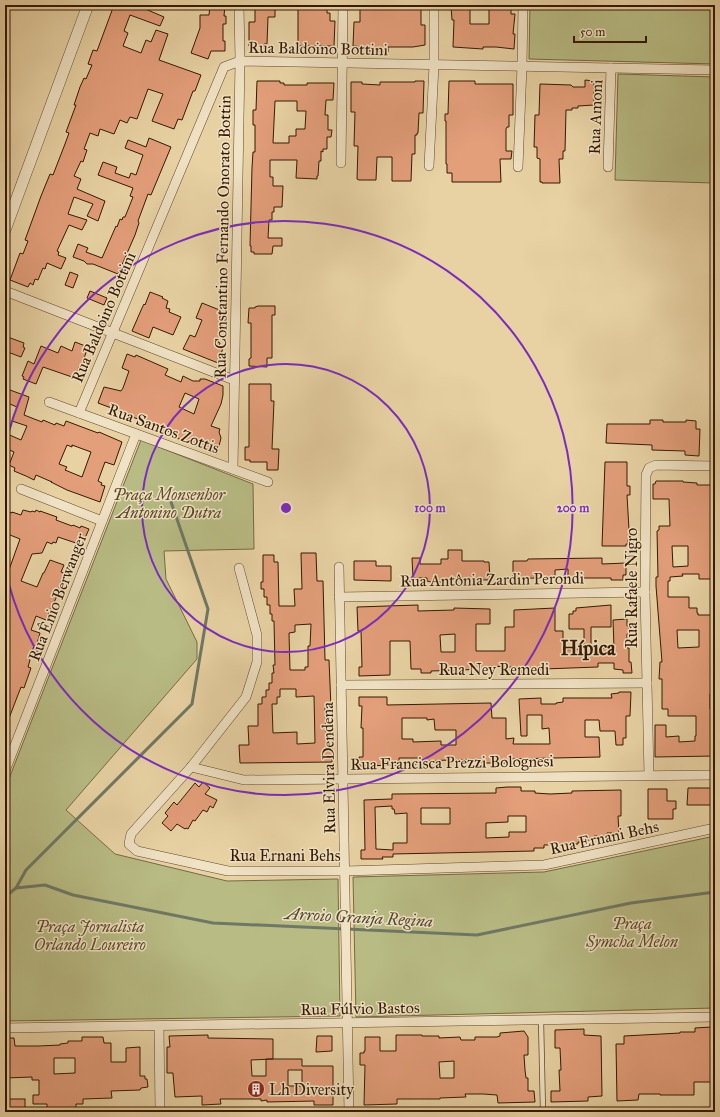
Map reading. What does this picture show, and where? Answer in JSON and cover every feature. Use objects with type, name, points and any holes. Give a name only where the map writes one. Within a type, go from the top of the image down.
[{"type":"street","points":[[5,230],[88,5]]},
{"type":"street","name":"Rua Constantino Fernando Onorato Bottin","points":[[233,469],[240,61],[239,5]]},
{"type":"street","points":[[341,163],[343,5]]},
{"type":"street","points":[[429,166],[434,65],[434,5]]},
{"type":"street","points":[[518,167],[523,5]]},
{"type":"street","name":"Rua Baldoino Bottini","points":[[79,413],[224,67],[240,61],[715,70]]},
{"type":"street","name":"Rua Amoni","points":[[608,167],[611,68]]},
{"type":"street","points":[[5,291],[234,380]]},
{"type":"street","name":"Rua Santos Zottis","points":[[49,402],[268,482]]},
{"type":"street","name":"Rua Ênio Berwanger","points":[[5,771],[136,434]]},
{"type":"street","name":"Rua Rafaele Nigro","points":[[649,775],[645,592],[646,475],[649,468],[656,465],[715,466]]},
{"type":"street","points":[[21,489],[102,521]]},
{"type":"street","name":"Rua Elvira Dendena","points":[[339,567],[349,1112]]},
{"type":"street","name":"Rua Ernani Behs","points":[[239,568],[257,635],[257,662],[246,697],[191,767],[131,834],[129,844],[136,851],[228,871],[345,871],[544,865],[715,828]]},
{"type":"street","name":"Rua Antônia Zardin Perondi","points":[[339,597],[645,592]]},
{"type":"street","name":"Rua Ney Remedi","points":[[341,685],[647,682]]},
{"type":"street","name":"Rua Francisca Prezzi Bolognesi","points":[[191,767],[244,780],[715,775]]},
{"type":"street","name":"Rua Fúlvio Bastos","points":[[5,1028],[715,1018]]},
{"type":"street","points":[[159,1026],[160,1112]]},
{"type":"lane","points":[[541,1020],[543,1112]]},
{"type":"green space","points":[[530,5],[715,5],[715,64],[529,59]]},
{"type":"green space","points":[[618,74],[715,77],[713,183],[615,180]]},
{"type":"green space","name":"Praça Jornalista Orlando Loureiro","points":[[141,440],[253,484],[254,549],[164,551],[166,579],[197,642],[197,659],[66,810],[115,854],[227,881],[338,879],[340,1016],[5,1021],[5,789]]},
{"type":"green space","name":"Praça Symcha Melon","points":[[715,836],[715,1008],[356,1017],[353,877],[544,872]]},
{"type":"building","points":[[114,5],[136,5],[164,17],[160,26],[130,15],[124,31],[128,33],[123,46],[141,53],[146,40],[151,42],[156,30],[168,34],[159,60],[201,75],[182,120],[178,119],[174,129],[152,121],[163,94],[148,89],[137,119],[130,117],[127,123],[120,120],[114,134],[100,129],[98,136],[90,133],[84,149],[87,150],[83,162],[81,161],[74,176],[81,179],[77,189],[105,201],[98,221],[87,216],[93,204],[74,197],[68,214],[87,220],[82,230],[69,225],[57,251],[59,252],[58,255],[66,258],[61,269],[47,263],[38,280],[35,279],[33,285],[30,283],[28,287],[10,280],[20,253],[23,254],[28,241],[25,240],[41,196],[50,174],[53,175],[69,133],[66,132],[76,105],[74,105],[80,87],[84,78],[86,79],[92,65],[88,64],[93,50],[97,51]]},
{"type":"building","points":[[210,5],[225,5],[224,16],[226,16],[226,24],[223,24],[223,41],[225,41],[225,51],[211,51],[208,59],[191,53],[200,28],[200,15],[209,15]]},
{"type":"building","points":[[255,5],[274,5],[275,8],[275,17],[268,17],[267,44],[264,44],[264,46],[249,46],[249,22],[255,22]]},
{"type":"building","points":[[298,5],[327,5],[327,13],[330,13],[330,21],[335,21],[334,46],[298,46]]},
{"type":"building","points":[[360,5],[421,5],[421,25],[425,25],[425,45],[413,47],[388,47],[388,52],[369,51],[369,48],[353,46],[354,22],[360,22]]},
{"type":"building","points":[[470,5],[470,24],[489,24],[489,5],[511,5],[511,14],[515,14],[513,34],[515,34],[514,49],[496,47],[483,47],[483,49],[453,47],[454,20],[452,20],[451,6]]},
{"type":"building","points":[[585,80],[594,81],[594,105],[578,106],[578,108],[572,108],[572,110],[566,110],[565,151],[563,151],[563,159],[559,159],[560,183],[542,183],[540,182],[540,159],[537,158],[537,147],[534,147],[535,115],[539,115],[540,84],[585,87]]},
{"type":"building","points":[[257,81],[280,81],[280,83],[284,83],[284,85],[334,83],[333,100],[326,100],[325,115],[328,115],[328,130],[332,130],[331,137],[327,137],[327,149],[323,149],[323,152],[321,151],[321,161],[319,161],[317,179],[296,178],[297,160],[270,160],[270,177],[273,177],[273,186],[283,186],[282,207],[274,207],[274,212],[272,212],[272,220],[269,220],[268,238],[282,238],[282,246],[273,246],[272,254],[254,254],[254,252],[251,252],[250,246],[252,168],[253,152],[255,152],[255,125],[253,125],[253,110],[256,110]],"holes":[[[275,101],[297,101],[297,111],[306,111],[305,129],[296,129],[296,136],[289,136],[289,143],[273,143]]]},
{"type":"building","points":[[424,81],[423,113],[419,113],[418,133],[415,135],[415,154],[412,154],[411,181],[392,181],[392,157],[377,157],[376,180],[357,179],[358,146],[354,146],[355,112],[351,112],[351,82],[380,85],[380,82]]},
{"type":"building","points":[[449,81],[475,81],[475,84],[513,84],[513,115],[509,115],[509,127],[506,129],[506,151],[512,151],[511,159],[500,159],[501,182],[452,182],[452,173],[447,173],[445,114],[448,114]]},
{"type":"building","points":[[149,138],[171,147],[151,195],[148,194],[138,221],[139,223],[135,235],[118,274],[93,264],[87,264],[84,261],[73,257],[78,244],[88,248],[86,252],[102,258],[116,226],[117,227],[120,219],[122,220],[123,217],[125,217],[133,197],[130,196],[133,188],[98,175],[103,162],[117,167],[115,173],[129,178],[131,173],[136,175],[143,155],[125,148],[128,140],[146,147]]},
{"type":"building","points":[[70,272],[78,275],[73,288],[65,285]]},
{"type":"building","points":[[90,291],[107,298],[104,305],[87,298]]},
{"type":"building","points":[[150,292],[163,297],[162,298],[168,301],[166,308],[170,309],[169,312],[181,317],[173,335],[153,327],[149,338],[132,331]]},
{"type":"building","points":[[202,303],[222,311],[219,318],[221,319],[220,323],[223,324],[218,342],[220,343],[219,346],[223,348],[218,363],[183,349],[190,335],[195,337],[202,320],[196,318]]},
{"type":"building","points":[[258,306],[275,306],[275,315],[272,315],[272,358],[267,358],[267,367],[249,366],[249,359],[251,358],[251,323],[248,323],[249,308],[255,308]]},
{"type":"building","points":[[5,336],[24,343],[23,347],[25,348],[21,357],[5,351]]},
{"type":"building","points":[[75,342],[88,347],[81,367],[79,367],[75,378],[43,367],[36,384],[23,379],[24,377],[22,376],[28,361],[34,364],[41,346],[58,353],[61,346],[72,351]]},
{"type":"building","points":[[127,354],[135,357],[136,355],[168,369],[165,375],[181,382],[183,376],[193,381],[205,379],[223,386],[221,404],[211,426],[220,429],[219,432],[221,438],[217,454],[169,435],[170,432],[155,425],[98,403],[104,387],[121,391],[129,371],[122,368]],"holes":[[[185,393],[199,399],[194,414],[179,407]]]},
{"type":"building","points":[[249,384],[271,384],[271,401],[274,401],[272,449],[279,449],[278,470],[267,470],[267,462],[250,462],[250,460],[245,460],[245,447],[249,447]]},
{"type":"building","points":[[10,390],[29,397],[24,415],[55,425],[56,423],[64,426],[66,421],[98,433],[99,432],[122,442],[114,465],[105,462],[98,481],[102,483],[101,485],[105,486],[100,502],[67,490],[36,475],[34,480],[14,471],[15,468],[9,465],[14,452],[5,448],[5,433],[21,440],[27,426],[12,421],[17,407],[5,402]],"holes":[[[67,445],[72,447],[72,445],[91,452],[82,477],[65,470],[67,467],[59,464]]]},
{"type":"building","points":[[650,420],[663,420],[663,422],[686,422],[686,420],[696,421],[696,429],[700,429],[699,456],[685,455],[685,451],[652,450],[652,445],[606,443],[607,424],[650,424]]},
{"type":"building","points":[[605,462],[627,462],[627,486],[630,486],[630,495],[627,495],[629,539],[626,546],[602,546]]},
{"type":"building","points":[[656,481],[683,481],[697,483],[697,485],[712,485],[712,515],[715,515],[715,579],[699,579],[699,574],[682,574],[683,576],[670,577],[670,581],[668,581],[668,597],[689,597],[689,608],[697,608],[698,615],[715,615],[715,694],[710,694],[710,709],[715,709],[715,756],[655,757],[655,725],[666,725],[666,737],[679,736],[679,742],[695,741],[696,716],[668,716],[668,709],[662,709],[662,679],[659,679],[660,662],[662,662],[656,586],[656,577],[658,577],[657,531],[659,530],[659,526],[670,526],[669,499],[653,499],[653,484],[655,484]],"holes":[[[672,546],[688,546],[688,566],[673,567]],[[677,630],[699,630],[699,647],[678,648]]]},
{"type":"building","points":[[23,510],[31,512],[35,512],[36,510],[40,511],[57,517],[56,520],[72,526],[73,525],[80,528],[81,526],[89,529],[82,545],[58,537],[56,543],[53,542],[52,544],[47,542],[42,553],[32,554],[21,581],[37,587],[50,560],[64,565],[61,572],[64,573],[56,598],[46,620],[36,616],[31,630],[40,633],[36,647],[34,646],[29,660],[28,667],[31,668],[24,688],[21,687],[6,726],[5,590],[7,582],[5,581],[20,539],[5,533],[5,511],[21,515]]},
{"type":"building","points":[[448,550],[462,550],[462,561],[489,562],[490,580],[441,579],[442,582],[431,582],[427,581],[427,578],[413,578],[412,558],[420,558],[420,564],[441,564],[441,559],[448,559]]},
{"type":"building","points":[[301,553],[316,553],[317,581],[323,581],[325,660],[329,660],[331,708],[325,708],[326,732],[333,732],[332,762],[240,763],[239,745],[249,745],[248,726],[258,726],[258,704],[262,704],[262,697],[266,697],[266,690],[269,690],[269,683],[272,683],[272,673],[274,673],[273,665],[275,665],[274,621],[272,621],[272,614],[270,614],[270,605],[267,605],[267,597],[264,597],[264,589],[261,589],[261,582],[263,582],[263,555],[274,555],[274,562],[278,562],[279,606],[295,606],[294,589],[302,589]],"holes":[[[311,624],[310,646],[308,646],[308,667],[305,667],[305,670],[290,670],[289,633],[295,632],[295,625]],[[280,689],[296,689],[296,697],[314,696],[315,743],[297,744],[297,732],[273,733],[272,704],[277,704],[277,697],[280,697]]]},
{"type":"building","points":[[602,558],[602,564],[626,563],[626,575],[623,575],[623,580],[611,580],[611,578],[568,578],[568,569],[555,570],[555,577],[513,579],[513,561],[527,561],[528,559]]},
{"type":"building","points":[[354,561],[376,561],[376,566],[391,566],[391,581],[354,580]]},
{"type":"building","points":[[418,605],[418,611],[454,610],[454,608],[490,609],[490,624],[476,624],[476,651],[505,651],[505,627],[514,627],[514,610],[555,608],[555,631],[563,631],[563,650],[584,649],[584,629],[569,629],[569,614],[573,614],[573,611],[576,611],[576,608],[611,605],[611,627],[591,627],[591,649],[614,648],[613,620],[627,619],[629,634],[627,634],[627,648],[629,648],[629,662],[631,662],[632,673],[623,673],[623,670],[614,669],[614,663],[598,663],[598,667],[533,670],[533,668],[488,666],[488,669],[431,671],[431,673],[421,673],[421,669],[411,669],[410,641],[390,641],[390,675],[359,676],[359,667],[362,667],[361,631],[358,631],[357,607]],"holes":[[[455,634],[455,652],[441,652],[440,635]]]},
{"type":"building","points":[[631,692],[630,716],[626,716],[626,738],[623,738],[623,745],[616,745],[615,731],[600,731],[599,720],[585,720],[585,737],[599,737],[600,757],[510,759],[510,763],[481,763],[481,759],[421,761],[421,758],[399,758],[399,765],[359,766],[359,757],[363,757],[363,728],[361,728],[362,706],[359,706],[359,697],[387,697],[387,705],[491,703],[492,718],[506,718],[506,739],[514,738],[513,744],[550,744],[549,728],[542,729],[542,715],[527,715],[527,736],[521,736],[519,699],[541,698],[541,704],[556,704],[563,702],[563,698],[612,698],[611,694]],"holes":[[[402,718],[427,718],[427,720],[434,719],[435,730],[456,730],[456,745],[441,745],[441,741],[413,742],[413,739],[402,739]]]},
{"type":"building","points":[[203,782],[210,788],[205,794],[217,800],[213,808],[210,806],[207,812],[203,810],[195,821],[193,820],[188,829],[185,829],[177,824],[171,831],[162,823],[168,816],[165,813],[174,802],[177,805],[195,783],[199,787]]},
{"type":"building","points":[[521,787],[521,791],[535,791],[535,793],[550,794],[572,793],[572,791],[621,790],[621,816],[618,816],[619,833],[607,833],[607,836],[594,836],[594,840],[582,840],[583,842],[578,842],[578,844],[544,845],[544,848],[534,848],[534,851],[393,854],[393,857],[382,857],[383,859],[361,859],[361,850],[365,850],[364,800],[392,799],[392,794],[496,793],[496,788]],"holes":[[[392,806],[395,814],[407,813],[407,843],[393,843],[393,850],[376,849],[375,807]],[[421,808],[450,808],[450,824],[421,824]],[[508,816],[526,816],[526,832],[509,832],[509,837],[486,838],[486,823],[508,822]]]},
{"type":"building","points":[[688,788],[714,788],[715,805],[687,805]]},
{"type":"building","points":[[648,789],[667,789],[667,801],[676,801],[676,809],[673,809],[673,819],[648,819]]},
{"type":"building","points":[[712,1027],[712,1039],[715,1039],[715,1082],[694,1082],[694,1095],[639,1094],[638,1100],[617,1101],[616,1044],[624,1044],[624,1036],[695,1032],[695,1028]]},
{"type":"building","points":[[584,1029],[584,1035],[601,1036],[602,1096],[588,1097],[588,1101],[551,1102],[551,1091],[560,1091],[560,1048],[555,1048],[555,1030]]},
{"type":"building","points":[[524,1031],[528,1037],[528,1055],[524,1055],[525,1070],[526,1078],[528,1078],[528,1091],[534,1091],[535,1102],[498,1103],[497,1095],[465,1094],[466,1097],[440,1099],[397,1099],[397,1104],[364,1105],[365,1065],[360,1065],[360,1053],[364,1053],[365,1051],[365,1037],[380,1037],[380,1051],[396,1051],[396,1035],[439,1036],[439,1038],[460,1037],[461,1040],[475,1040],[475,1037],[497,1037],[500,1036],[500,1033]],"holes":[[[454,1061],[454,1078],[440,1078],[439,1062]]]},
{"type":"building","points":[[208,1035],[208,1038],[273,1039],[273,1059],[302,1059],[302,1066],[333,1066],[333,1105],[314,1105],[314,1101],[267,1102],[267,1100],[261,1101],[261,1099],[220,1099],[221,1104],[202,1105],[202,1096],[175,1097],[173,1073],[167,1073],[167,1047],[170,1047],[169,1036]],"holes":[[[266,1059],[266,1076],[252,1076],[251,1060]],[[288,1070],[302,1070],[302,1086],[288,1086]]]},
{"type":"building","points":[[317,1036],[332,1036],[332,1051],[316,1052]]},
{"type":"building","points":[[82,1037],[103,1037],[104,1043],[111,1043],[111,1062],[126,1062],[126,1048],[140,1047],[140,1076],[145,1076],[148,1087],[141,1088],[140,1090],[111,1091],[112,1098],[83,1099],[83,1104],[76,1104],[76,1109],[47,1109],[47,1104],[33,1104],[33,1095],[39,1095],[39,1080],[32,1080],[32,1077],[5,1078],[5,1038],[14,1038],[15,1046],[60,1045],[68,1043],[68,1041],[82,1041]],"holes":[[[54,1058],[75,1058],[75,1073],[54,1074]]]},
{"type":"building","points":[[5,1099],[25,1099],[25,1110],[5,1110]]},
{"type":"waterway","points":[[16,888],[26,870],[192,704],[208,609],[170,499]]},
{"type":"waterway","name":"Arroio Granja Regina","points":[[5,897],[16,888],[45,885],[73,895],[213,923],[477,935],[631,903],[715,892]]},
{"type":"place","name":"Lh Diversity","points":[[256,1089]]},
{"type":"district","name":"Hípica","points":[[588,648]]},
{"type":"park label","name":"Praça Monsenhor Antonino Dutra","points":[[169,503]]}]
